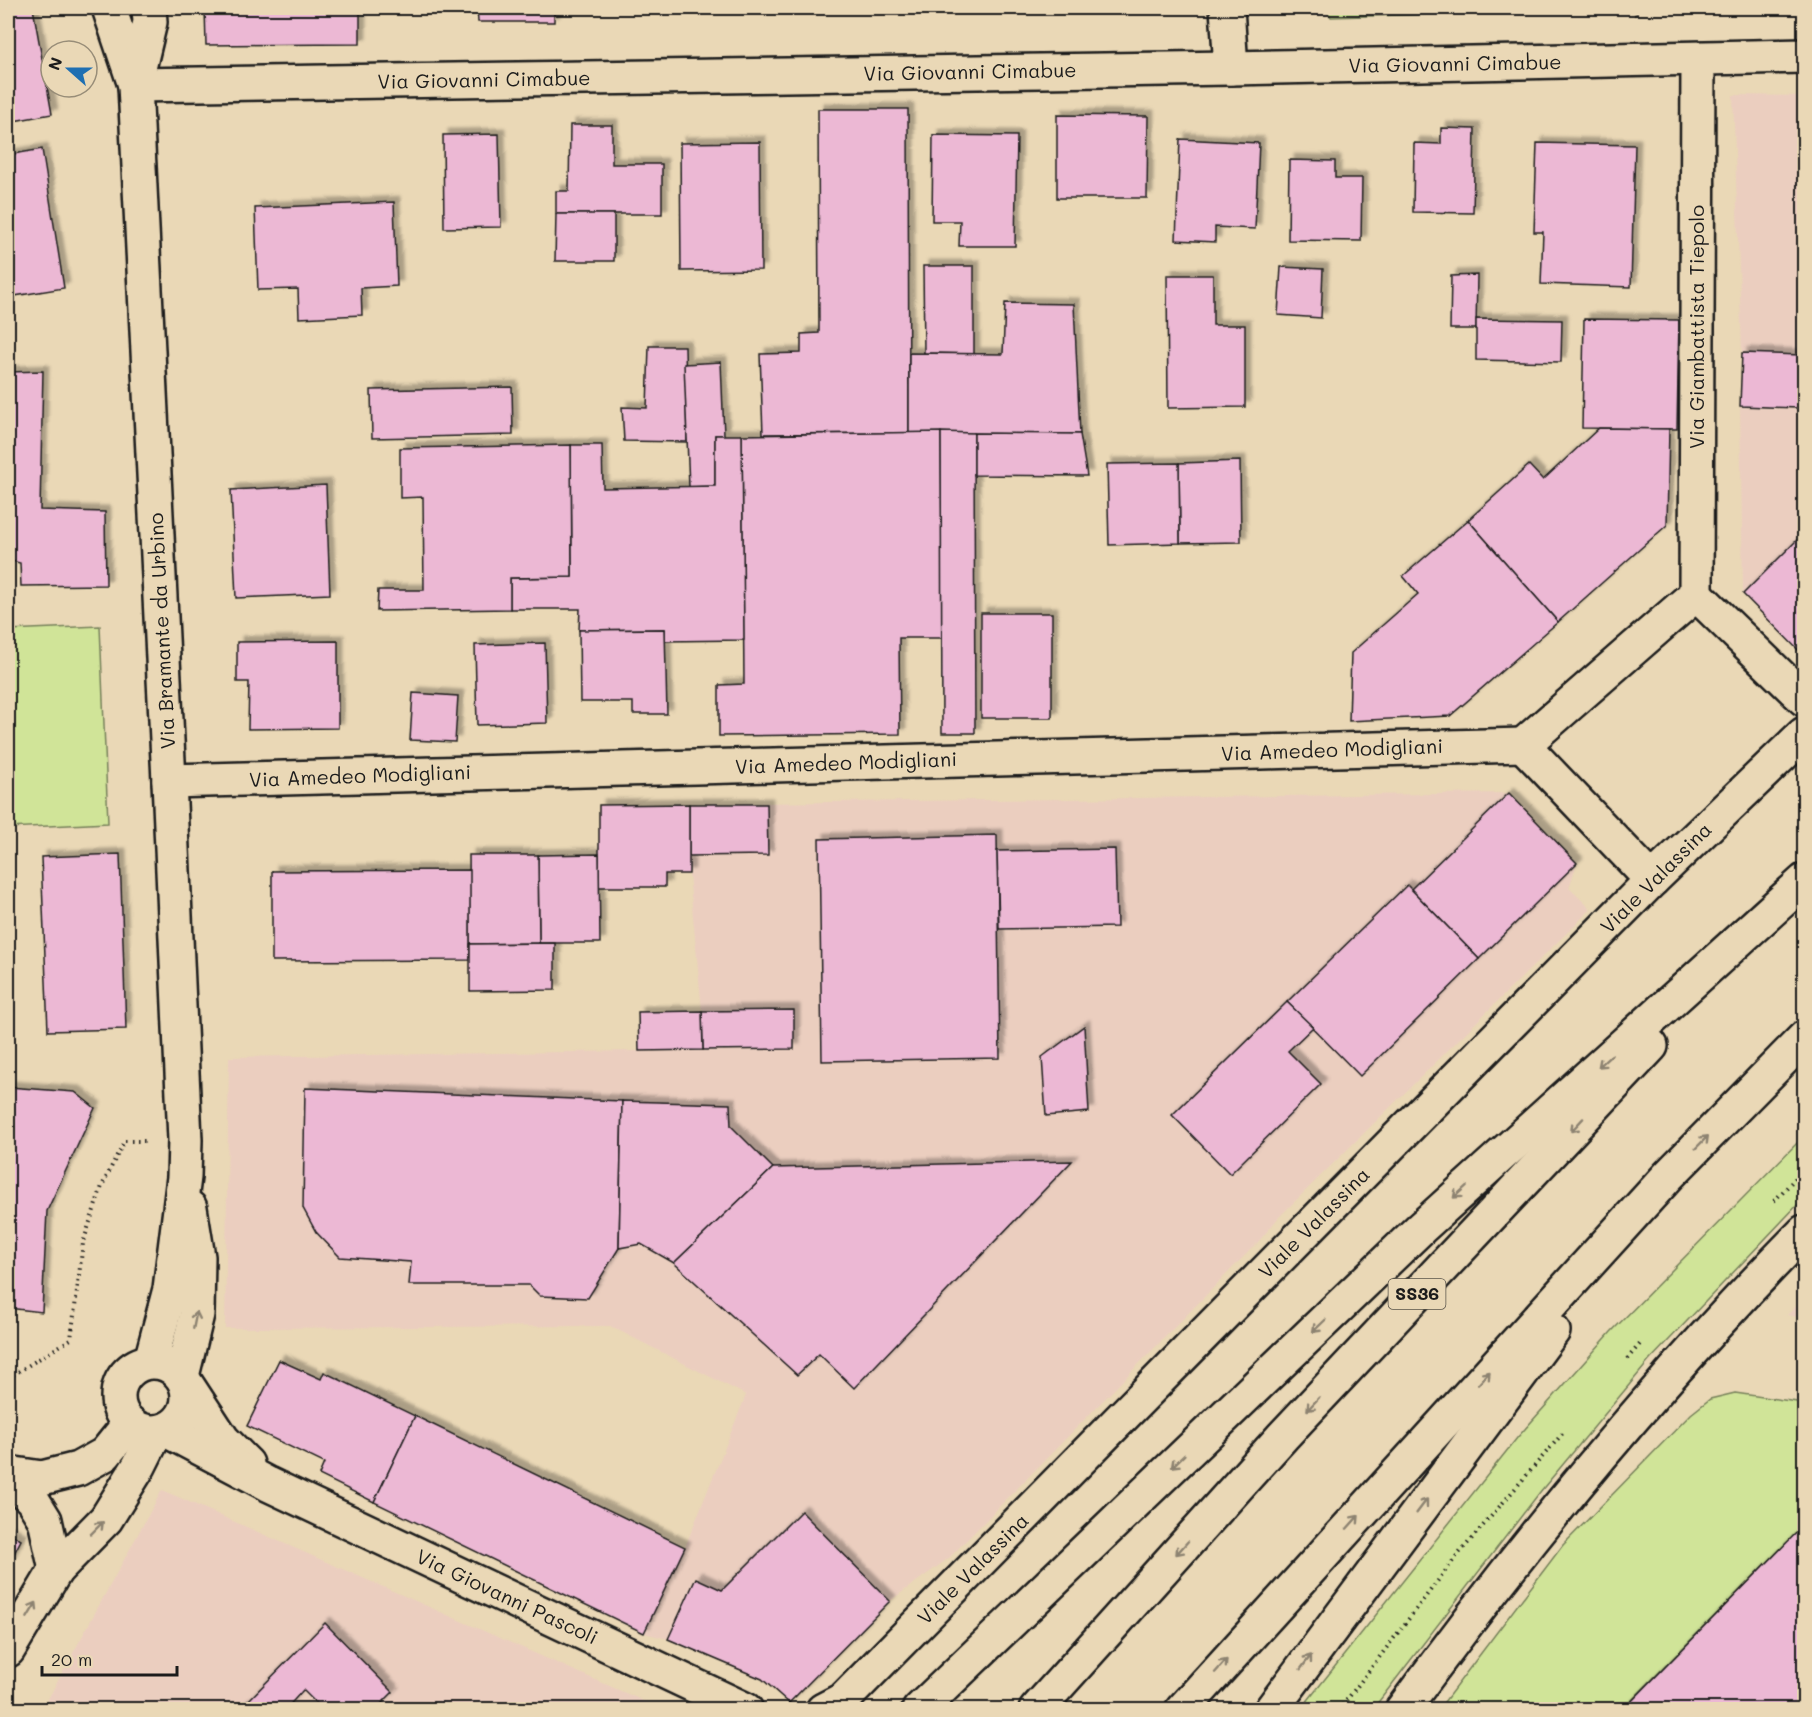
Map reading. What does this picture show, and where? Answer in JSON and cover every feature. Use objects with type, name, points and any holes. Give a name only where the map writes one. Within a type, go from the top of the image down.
[{"type":"main road","name":"Via Bramante da Urbino","points":[[109,8],[135,85],[170,781],[185,1140],[184,1177],[170,1289],[151,1361]]},
{"type":"main road","name":"Via Bramante da Urbino","points":[[135,85],[150,22],[149,8]]},
{"type":"main road","points":[[1227,8],[1231,68]]},
{"type":"main road","name":"Via Giovanni Cimabue","points":[[135,85],[1231,68],[1804,56]]},
{"type":"main road","name":"Via Giambattista Tiepolo","points":[[1696,594],[1698,59]]},
{"type":"main road","points":[[1652,880],[1523,746],[1696,594],[1804,699]]},
{"type":"main road","name":"Viale Valassina","points":[[824,1710],[844,1699],[1652,880],[1804,734]]},
{"type":"main road","name":"Via Amedeo Modigliani","points":[[170,781],[1523,746]]},
{"type":"main road","points":[[919,1710],[1421,1228],[1804,882]]},
{"type":"main road","name":"SS36","points":[[1036,1710],[1283,1437],[1804,882]]},
{"type":"main road","points":[[1182,1710],[1669,1175],[1804,1038]]},
{"type":"main road","points":[[1271,1710],[1669,1175]]},
{"type":"main road","name":"Via Bramante da Urbino","points":[[184,1177],[198,1257],[197,1314],[184,1381]]},
{"type":"main road","points":[[1402,1710],[1459,1632],[1634,1415],[1804,1232]]},
{"type":"main road","points":[[8,1475],[42,1478],[78,1469],[150,1428],[183,1416],[187,1406],[184,1381],[173,1367],[151,1361],[130,1370],[123,1379],[118,1402],[123,1414],[150,1428]]},
{"type":"main road","name":"Via Giovanni Pascoli","points":[[184,1381],[223,1440],[268,1484]]},
{"type":"main road","points":[[8,1650],[56,1570],[106,1519],[140,1466],[150,1428]]},
{"type":"main road","name":"Via Giovanni Pascoli","points":[[150,1428],[746,1710]]},
{"type":"main road","points":[[8,1475],[32,1499],[45,1520],[56,1570]]},
{"type":"path","points":[[8,1378],[71,1339],[83,1244],[102,1186],[124,1141],[185,1140]]},
{"type":"shaded area","points":[[1733,95],[1804,96],[1804,656],[1743,594],[1740,406],[1742,353]]},
{"type":"shaded area","points":[[1509,793],[1577,863],[1569,888],[1591,909],[1279,1217],[1259,1241],[949,1558],[890,1601],[789,1703],[762,1679],[668,1639],[644,1633],[685,1547],[746,1395],[610,1326],[225,1328],[229,1057],[703,1050],[702,1011],[689,874],[689,804]]},
{"type":"shaded area","points":[[1804,1299],[1804,1318],[1787,1315]]},
{"type":"shaded area","points":[[162,1490],[662,1709],[42,1710]]},
{"type":"green space","points":[[1325,8],[1645,8],[1331,17]]},
{"type":"green space","points":[[100,626],[108,823],[8,828],[8,630]]},
{"type":"green space","points":[[1804,1136],[1804,1198],[1649,1361],[1540,1492],[1373,1709],[1301,1709],[1517,1438],[1611,1332]]},
{"type":"green space","points":[[1735,1393],[1804,1403],[1804,1525],[1623,1709],[1438,1710],[1563,1545],[1691,1414],[1710,1399]]},
{"type":"building","points":[[8,8],[33,8],[39,41],[39,99],[49,99],[52,114],[8,122]]},
{"type":"building","points":[[205,8],[360,8],[360,44],[206,45]]},
{"type":"building","points":[[477,8],[554,8],[554,22],[478,22]]},
{"type":"building","points":[[818,109],[908,109],[909,433],[763,434],[760,354],[801,353],[801,334],[819,333]]},
{"type":"building","points":[[1057,115],[1148,116],[1147,198],[1057,198]]},
{"type":"building","points":[[570,125],[612,125],[612,164],[662,164],[662,214],[556,214],[556,191],[569,191]]},
{"type":"building","points":[[1441,128],[1475,129],[1473,213],[1413,212],[1414,143],[1441,144]]},
{"type":"building","points":[[499,134],[501,227],[444,228],[443,135]]},
{"type":"building","points":[[933,135],[1017,136],[1015,246],[959,246],[960,221],[932,221]]},
{"type":"building","points":[[1180,139],[1259,143],[1255,229],[1215,227],[1215,242],[1176,240]]},
{"type":"building","points":[[760,142],[761,270],[681,271],[680,143]]},
{"type":"building","points":[[1537,143],[1635,145],[1631,287],[1541,284],[1543,232],[1534,232]]},
{"type":"building","points":[[42,149],[64,288],[8,297],[8,155]]},
{"type":"building","points":[[1289,160],[1335,161],[1335,178],[1362,178],[1361,241],[1288,240]]},
{"type":"building","points":[[394,202],[397,286],[361,288],[362,315],[299,318],[298,289],[258,290],[255,208]]},
{"type":"building","points":[[556,214],[614,214],[614,261],[555,261]]},
{"type":"building","points":[[923,266],[974,266],[974,354],[924,353]]},
{"type":"building","points":[[1281,267],[1323,269],[1321,318],[1278,315]]},
{"type":"building","points":[[1167,275],[1213,275],[1213,325],[1245,325],[1245,407],[1168,408]]},
{"type":"building","points":[[1477,275],[1476,329],[1450,329],[1451,276]]},
{"type":"building","points":[[1005,303],[1074,304],[1080,434],[909,433],[909,353],[1003,354]]},
{"type":"building","points":[[1476,319],[1562,320],[1561,362],[1476,360]]},
{"type":"building","points":[[1584,319],[1679,320],[1677,429],[1582,428]]},
{"type":"building","points":[[649,346],[685,346],[687,442],[624,441],[622,407],[647,408]]},
{"type":"building","points":[[1742,353],[1801,355],[1799,408],[1740,406]]},
{"type":"building","points":[[721,362],[724,435],[715,435],[715,486],[689,487],[684,364]]},
{"type":"building","points":[[43,371],[40,510],[105,512],[106,585],[21,586],[20,563],[8,560],[8,372]]},
{"type":"building","points":[[512,387],[513,435],[372,438],[371,390]]},
{"type":"building","points":[[1599,428],[1669,429],[1667,525],[1558,622],[1468,520],[1529,465],[1543,480]]},
{"type":"building","points":[[941,432],[943,638],[899,638],[900,734],[719,736],[719,685],[744,684],[742,435]]},
{"type":"building","points":[[941,432],[974,433],[975,733],[942,733]]},
{"type":"building","points":[[974,433],[1080,434],[1087,476],[974,475]]},
{"type":"building","points":[[715,435],[742,435],[744,640],[665,641],[665,629],[579,630],[580,609],[510,609],[510,578],[572,577],[571,445],[602,445],[603,488],[715,486]]},
{"type":"building","points":[[571,445],[572,577],[510,578],[510,609],[377,611],[378,590],[424,590],[423,497],[400,498],[400,448]]},
{"type":"building","points":[[1240,461],[1241,542],[1180,543],[1179,463]]},
{"type":"building","points":[[1179,463],[1180,543],[1109,545],[1107,464]]},
{"type":"building","points":[[326,485],[330,594],[236,598],[231,490]]},
{"type":"building","points":[[1468,520],[1558,622],[1450,716],[1349,721],[1351,653],[1418,594],[1403,576]]},
{"type":"building","points":[[1804,533],[1804,656],[1743,594]]},
{"type":"building","points":[[981,613],[1052,613],[1052,718],[981,718]]},
{"type":"building","points":[[665,629],[667,714],[633,714],[633,702],[580,702],[579,630]]},
{"type":"building","points":[[338,641],[338,728],[248,729],[249,682],[237,682],[237,642]]},
{"type":"building","points":[[545,643],[547,723],[477,725],[475,645]]},
{"type":"building","points":[[413,693],[458,696],[455,742],[410,740]]},
{"type":"building","points":[[1509,793],[1577,863],[1479,959],[1411,889]]},
{"type":"building","points":[[689,804],[767,804],[768,855],[689,856]]},
{"type":"building","points":[[689,804],[689,874],[665,874],[665,887],[599,887],[599,805]]},
{"type":"building","points":[[997,835],[1000,1058],[822,1061],[819,839]]},
{"type":"building","points":[[1115,849],[1117,927],[999,929],[997,851]]},
{"type":"building","points":[[120,854],[126,1029],[48,1031],[41,857]]},
{"type":"building","points":[[599,854],[600,943],[539,943],[538,855]]},
{"type":"building","points":[[469,855],[538,855],[539,943],[470,944]]},
{"type":"building","points":[[470,870],[470,960],[272,961],[272,871]]},
{"type":"building","points":[[1407,885],[1479,959],[1360,1076],[1287,1002]]},
{"type":"building","points":[[555,943],[555,990],[470,991],[470,944]]},
{"type":"building","points":[[1287,1002],[1313,1027],[1288,1051],[1321,1084],[1230,1174],[1172,1115]]},
{"type":"building","points":[[794,1010],[794,1049],[703,1050],[702,1011]]},
{"type":"building","points":[[702,1011],[703,1050],[639,1051],[638,1012]]},
{"type":"building","points":[[1084,1026],[1089,1112],[1046,1116],[1042,1057]]},
{"type":"building","points":[[8,1087],[75,1092],[95,1108],[47,1211],[42,1312],[8,1308]]},
{"type":"building","points":[[305,1088],[622,1101],[619,1248],[588,1298],[540,1296],[529,1285],[409,1285],[411,1262],[340,1257],[316,1232],[303,1208]]},
{"type":"building","points":[[622,1101],[730,1104],[731,1126],[773,1168],[674,1263],[641,1244],[619,1248]]},
{"type":"building","points":[[1072,1161],[854,1388],[819,1354],[797,1375],[674,1263],[773,1168]]},
{"type":"building","points":[[279,1360],[321,1379],[324,1372],[415,1416],[374,1502],[319,1475],[324,1463],[247,1426]]},
{"type":"building","points":[[415,1416],[685,1547],[644,1633],[374,1502]]},
{"type":"building","points":[[801,1511],[890,1601],[789,1703],[762,1679],[668,1639],[696,1578],[722,1590]]},
{"type":"building","points":[[1804,1525],[1804,1710],[1623,1710]]},
{"type":"building","points":[[8,1532],[21,1540],[8,1565]]},
{"type":"building","points":[[325,1623],[393,1692],[375,1710],[323,1710],[303,1690],[285,1710],[239,1710]]}]
